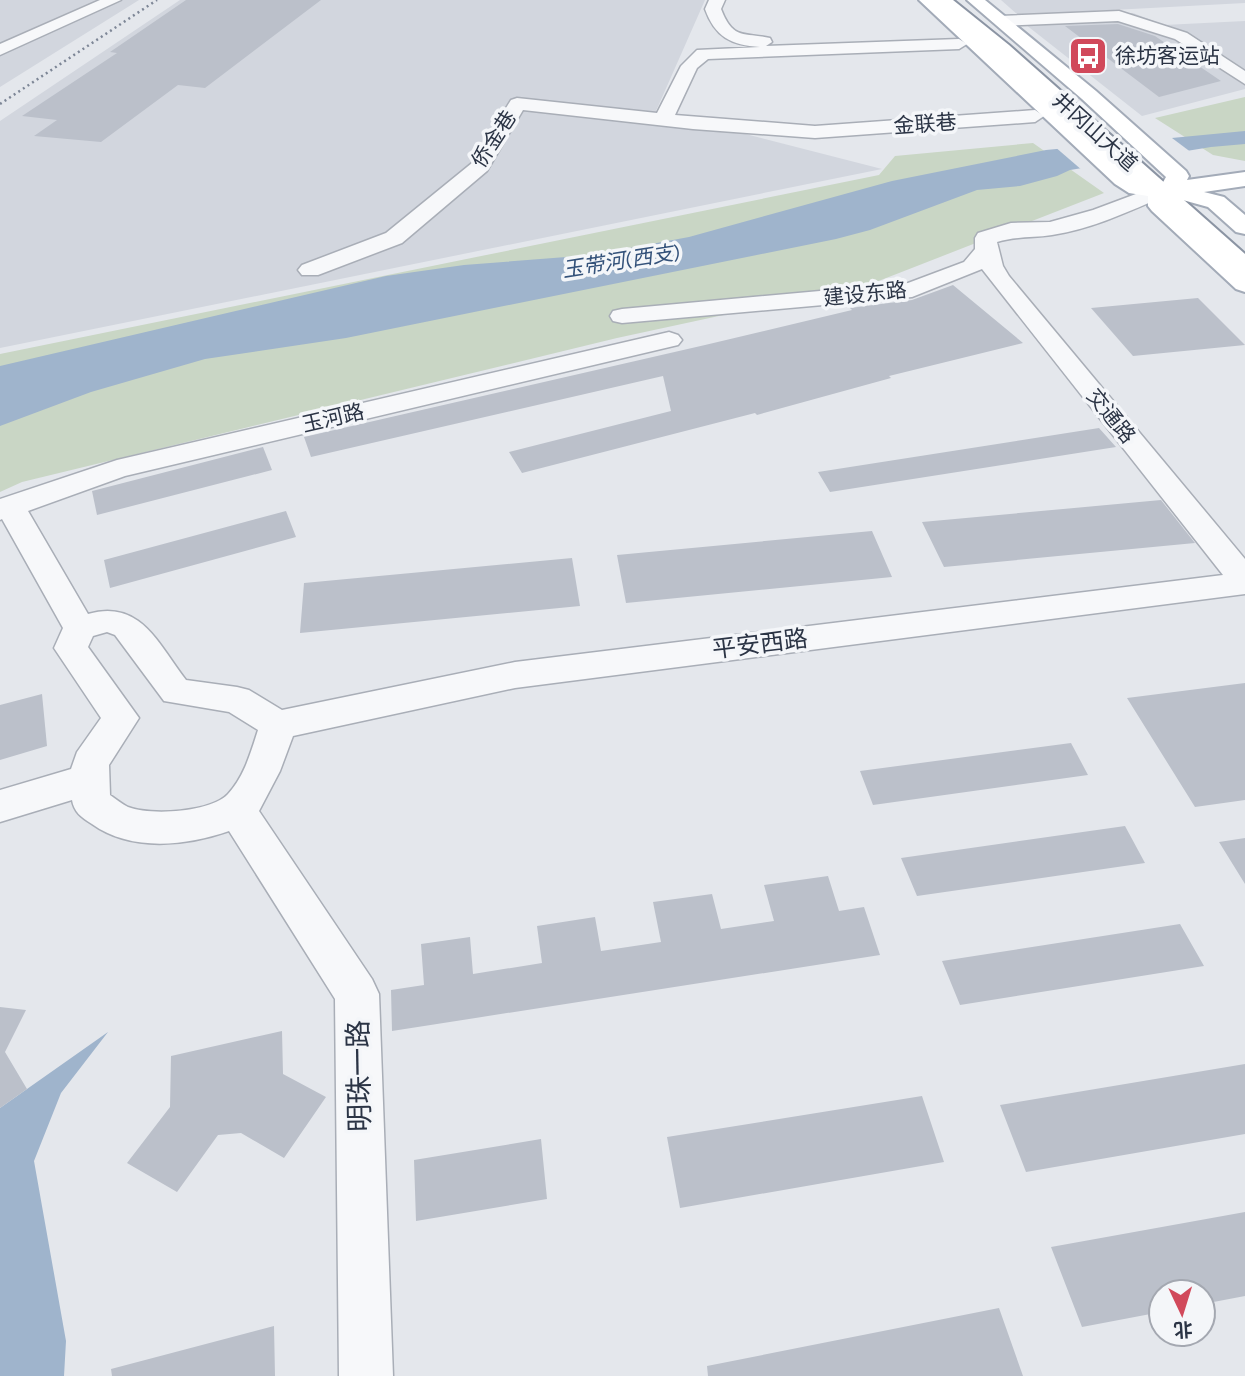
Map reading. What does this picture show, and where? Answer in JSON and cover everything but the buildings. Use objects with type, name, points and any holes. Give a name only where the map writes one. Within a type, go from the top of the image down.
[{"type":"main road","points":[[927,0],[1073,133],[1135,170]]},
{"type":"main road","name":"井冈山大道","points":[[943,0],[1113,134]]},
{"type":"main road","name":"井冈山大道","points":[[952,0],[1113,134],[1135,170],[1168,184],[1245,254]]},
{"type":"main road","points":[[975,0],[1168,184],[1216,202],[1245,227]]},
{"type":"main road","points":[[1168,184],[1245,179]]},
{"type":"main road","points":[[1168,184],[1160,206],[1245,284]]},
{"type":"main road","name":"井冈山大道","points":[[1168,184],[1245,267]]},
{"type":"street","points":[[0,50],[113,0]]},
{"type":"street","points":[[717,0],[713,9],[719,27],[728,37],[844,48]]},
{"type":"street","points":[[1000,21],[1119,16],[1181,36],[1245,79]]},
{"type":"street","points":[[663,120],[690,66],[704,54],[959,44]]},
{"type":"street","name":"侨金巷","points":[[310,270],[394,238],[480,167],[517,104],[663,120],[816,132]]},
{"type":"street","name":"金联巷","points":[[816,132],[1035,116]]},
{"type":"street","name":"建设东路","points":[[622,316],[912,290],[972,267],[986,247],[986,238],[1011,230],[1051,229],[1101,215],[1168,184]]},
{"type":"street","name":"交通路","points":[[986,247],[992,266],[1000,279],[1245,582]]},
{"type":"street","name":"玉河路","points":[[5,508],[117,469],[669,340]]},
{"type":"street","points":[[5,508],[80,628]]},
{"type":"street","name":"平安西路","points":[[278,724],[515,675],[1245,582]]},
{"type":"street","points":[[108,620],[127,628],[176,692],[237,700],[278,724],[266,765],[237,811],[202,823],[158,828],[122,822],[91,803],[90,779],[90,763],[121,718],[71,648],[80,628],[108,620]]},
{"type":"street","points":[[0,806],[90,779]]},
{"type":"street","name":"明珠一路","points":[[237,811],[357,994],[366,1376]]},
{"type":"shaded area","points":[[0,0],[139,0],[0,87]]},
{"type":"shaded area","points":[[180,0],[705,0],[656,111],[882,169],[0,348],[0,121]]},
{"type":"shaded area","points":[[1001,0],[1245,0],[1245,3],[1018,15]]},
{"type":"shaded area","name":"徐坊客运站","points":[[1133,13],[1164,25],[1245,21],[1245,89],[1142,116],[1016,17]]},
{"type":"green space","points":[[1245,97],[1245,161],[1213,155],[1155,118]]},
{"type":"green space","points":[[1033,143],[1104,193],[876,282],[617,338],[22,482],[0,492],[0,354],[879,175],[895,156]]},
{"type":"water","name":"玉带河(西支)","points":[[1245,131],[1245,144],[1070,170],[1020,186],[977,190],[870,230],[836,239],[346,338],[205,359],[91,392],[0,426],[0,366],[386,276],[464,265],[592,255],[689,237],[892,181],[1046,150]]},
{"type":"water","points":[[108,1032],[61,1093],[34,1161],[66,1341],[64,1376],[0,1376],[0,1108]]},
{"type":"pier","points":[[1168,135],[1192,153],[1083,171],[1054,146]]},
{"type":"railway","points":[[0,104],[157,0]]},
{"type":"place","name":"徐坊客运站","points":[[1088,56]]}]
